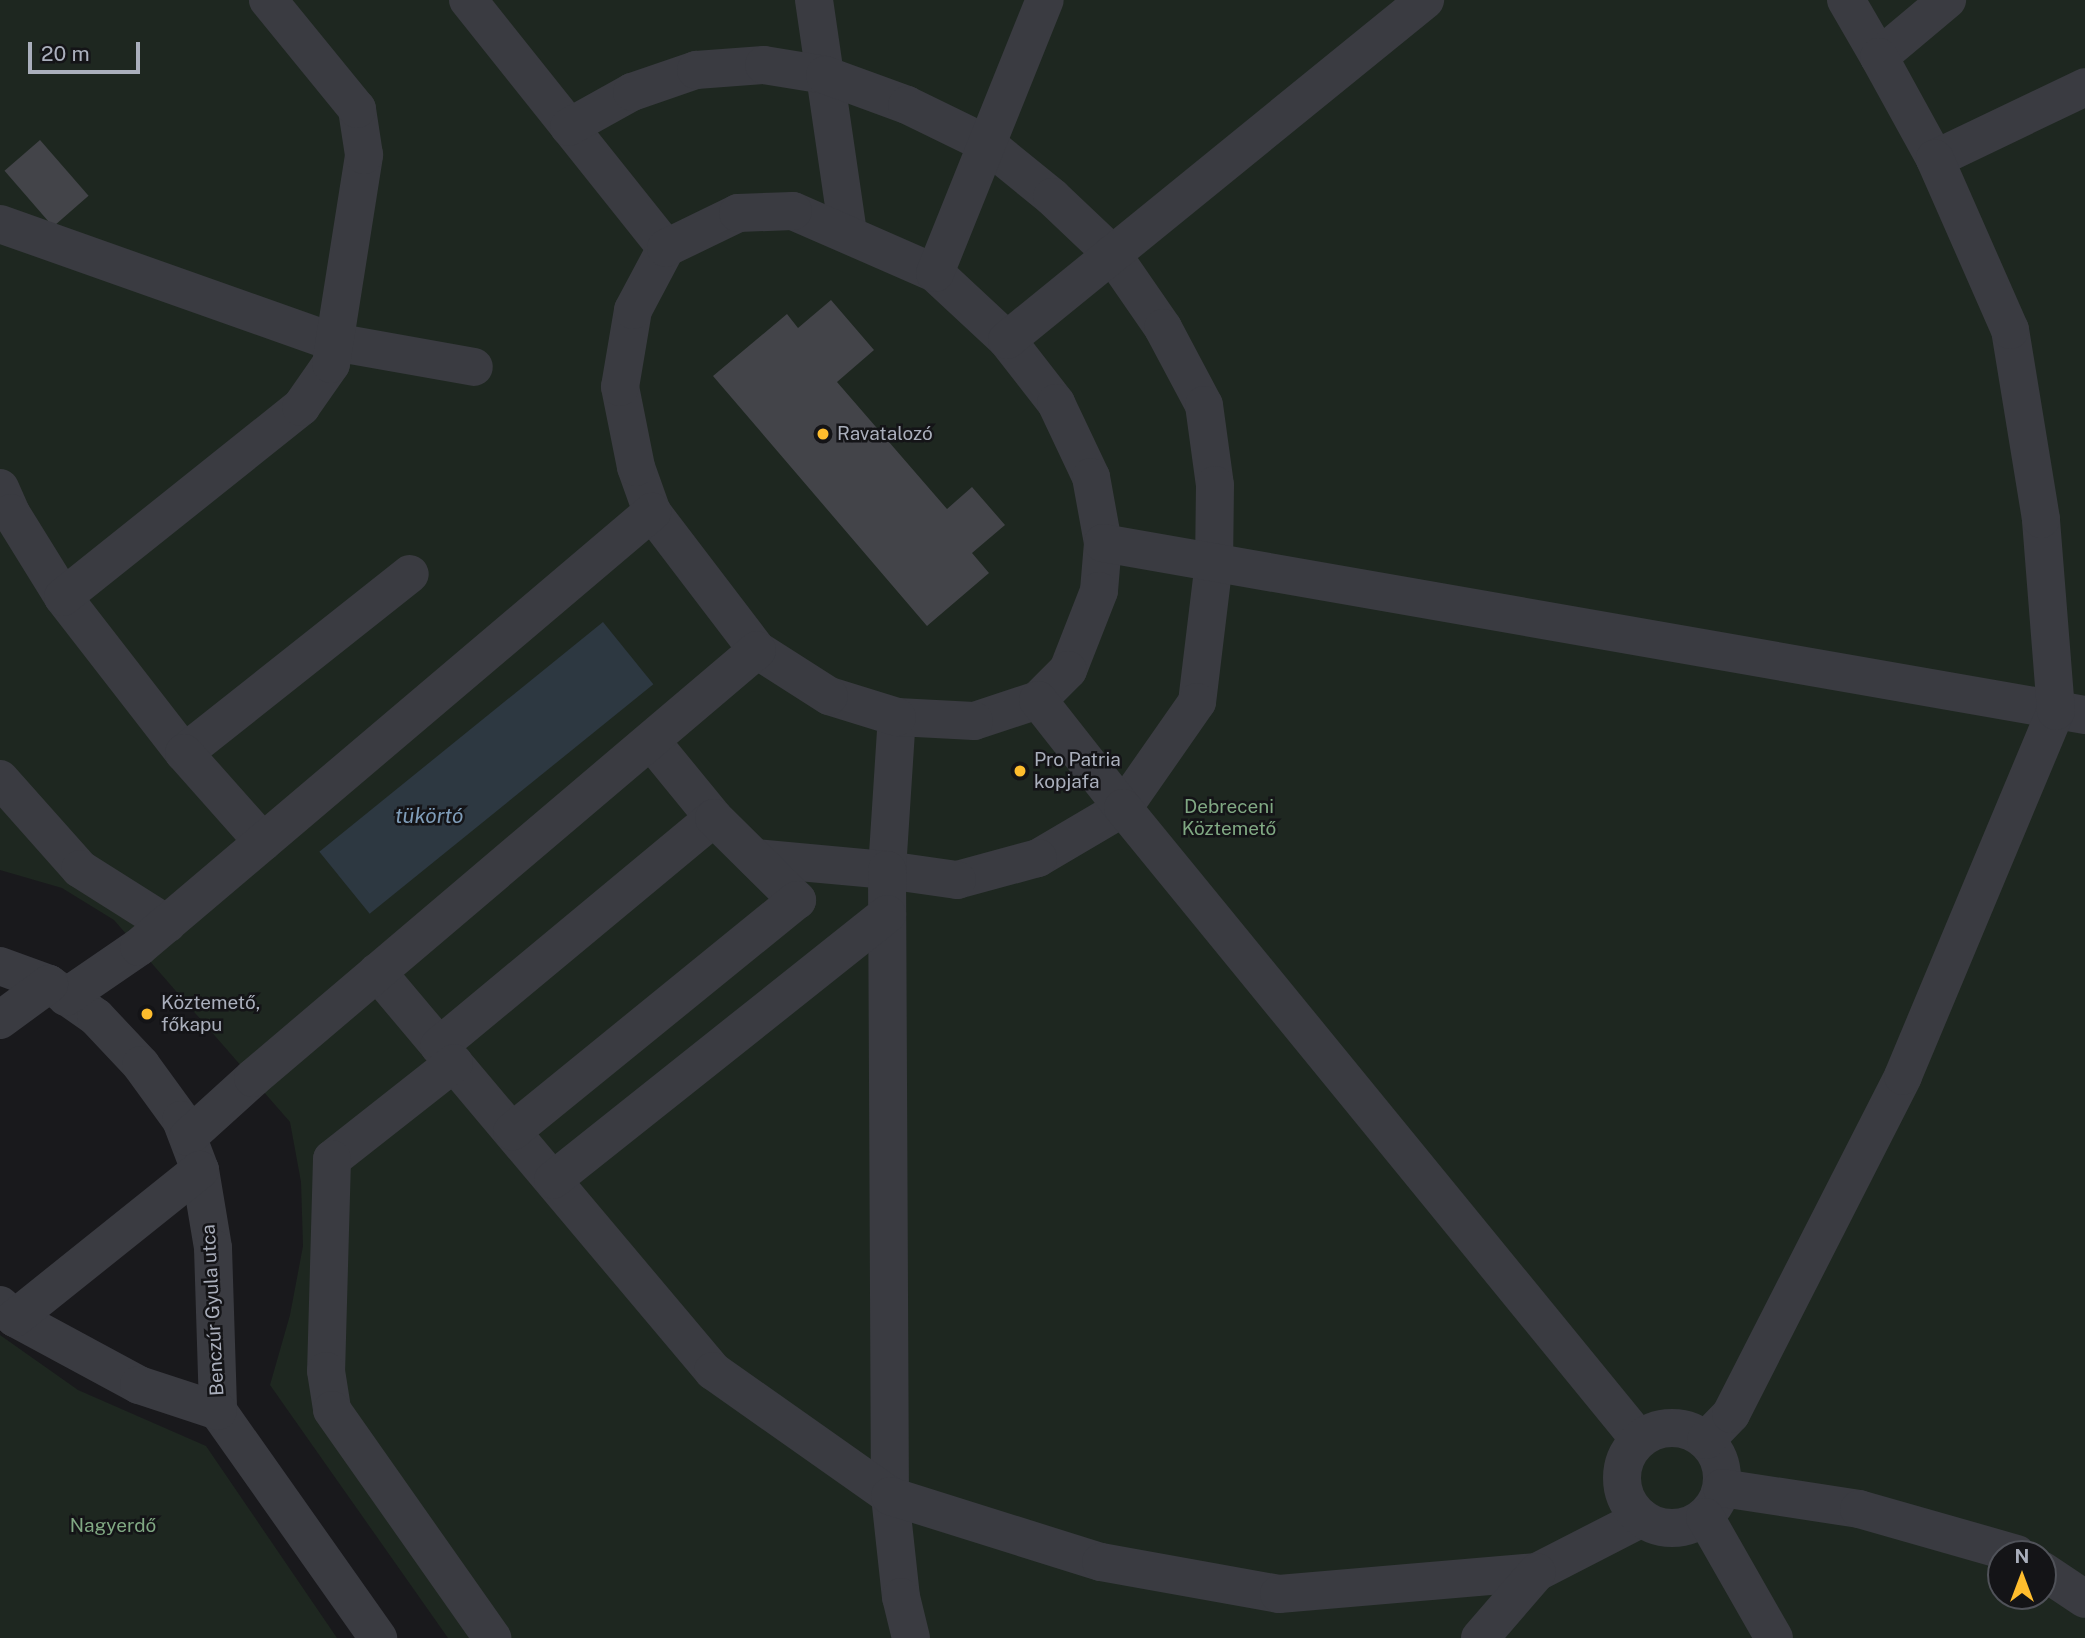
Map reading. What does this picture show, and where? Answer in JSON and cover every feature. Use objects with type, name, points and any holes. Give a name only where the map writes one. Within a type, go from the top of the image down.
[{"type":"street","points":[[63,597],[301,407],[331,364],[364,155],[356,108],[268,0]]},
{"type":"street","points":[[468,0],[666,248]]},
{"type":"street","points":[[814,0],[848,233]]},
{"type":"street","points":[[935,273],[1045,0]]},
{"type":"street","points":[[1007,340],[1425,0]]},
{"type":"street","points":[[1706,1440],[1731,1413],[1903,1076],[2071,713],[2010,330],[1935,159],[1846,0]]},
{"type":"street","points":[[1879,57],[1947,0]]},
{"type":"street","points":[[569,127],[632,92],[696,70],[764,65],[825,75],[907,105],[987,144],[1052,197],[1112,254],[1163,328],[1204,405],[1215,485],[1214,562],[1197,702],[1123,808],[1038,858],[957,880],[887,870],[755,858]]},
{"type":"street","points":[[1935,159],[2085,87]]},
{"type":"street","points":[[793,211],[848,233],[935,273],[1007,340],[1056,403],[1091,477],[1102,543],[1099,591],[1068,670],[1038,700],[974,721],[897,717],[829,696],[757,650],[652,512],[636,467],[620,387],[633,310],[666,248],[738,213],[793,211]]},
{"type":"street","points":[[0,224],[334,342],[474,367]]},
{"type":"street","points":[[0,488],[11,513],[63,597],[184,753],[263,842]]},
{"type":"street","points":[[0,1020],[139,947],[652,512]]},
{"type":"street","points":[[1102,543],[2071,713]]},
{"type":"street","points":[[184,753],[410,574]]},
{"type":"street","points":[[8,1312],[194,1154],[377,972],[757,650]]},
{"type":"street","points":[[1038,700],[1123,808],[1639,1439]]},
{"type":"street","points":[[897,717],[887,870],[890,1496],[901,1597],[911,1638]]},
{"type":"street","points":[[512,1132],[797,900],[715,818],[651,741]]},
{"type":"street","points":[[0,779],[80,869],[167,924]]},
{"type":"street","points":[[492,1638],[332,1410],[326,1371],[332,1159],[715,818]]},
{"type":"street","points":[[553,1180],[887,914]]},
{"type":"street","name":"Benczúr Gyula utca","points":[[0,966],[58,990],[96,1017],[141,1065],[181,1120],[194,1154],[213,1248],[218,1411],[378,1638]]},
{"type":"street","points":[[377,972],[713,1371],[890,1496],[1101,1562],[1279,1594],[1537,1572]]},
{"type":"street","name":"Benczúr Gyula utca","points":[[8,1312],[139,1385],[218,1411]]},
{"type":"street","points":[[1675,1427],[1706,1440],[1717,1454],[1722,1471],[1713,1502],[1686,1526],[1669,1528],[1642,1518],[1630,1506],[1622,1489],[1622,1469],[1628,1452],[1639,1439],[1658,1429],[1675,1427]]},
{"type":"street","points":[[1713,1502],[1859,1509],[1987,1545]]},
{"type":"street","points":[[1713,1502],[1774,1638]]},
{"type":"street","points":[[1480,1638],[1537,1572],[1642,1518]]},
{"type":"street","points":[[2057,1580],[2085,1599]]},
{"type":"green space","name":"Debreceni Köztemető","points":[[0,0],[2085,0],[2085,1638],[448,1638],[270,1385],[290,1315],[303,1246],[301,1182],[290,1122],[114,920],[62,888],[0,870]]},
{"type":"green space","name":"Nagyerdő","points":[[0,1335],[78,1390],[206,1446],[337,1638],[0,1638]]},
{"type":"water","name":"tükörtó","points":[[603,622],[653,684],[370,914],[319,852]]},
{"type":"building","points":[[40,140],[89,196],[53,227],[5,171]]},
{"type":"building","name":"Ravatalozó","points":[[831,300],[874,350],[837,382],[947,509],[972,487],[1005,525],[972,553],[989,573],[927,626],[713,376],[787,314],[798,328]]},
{"type":"place","name":"Ravatalozó","points":[[823,434]]},
{"type":"place","name":"Pro Patria kopjafa","points":[[1020,771]]},
{"type":"place","name":"Köztemető, főkapu","points":[[147,1014]]}]
